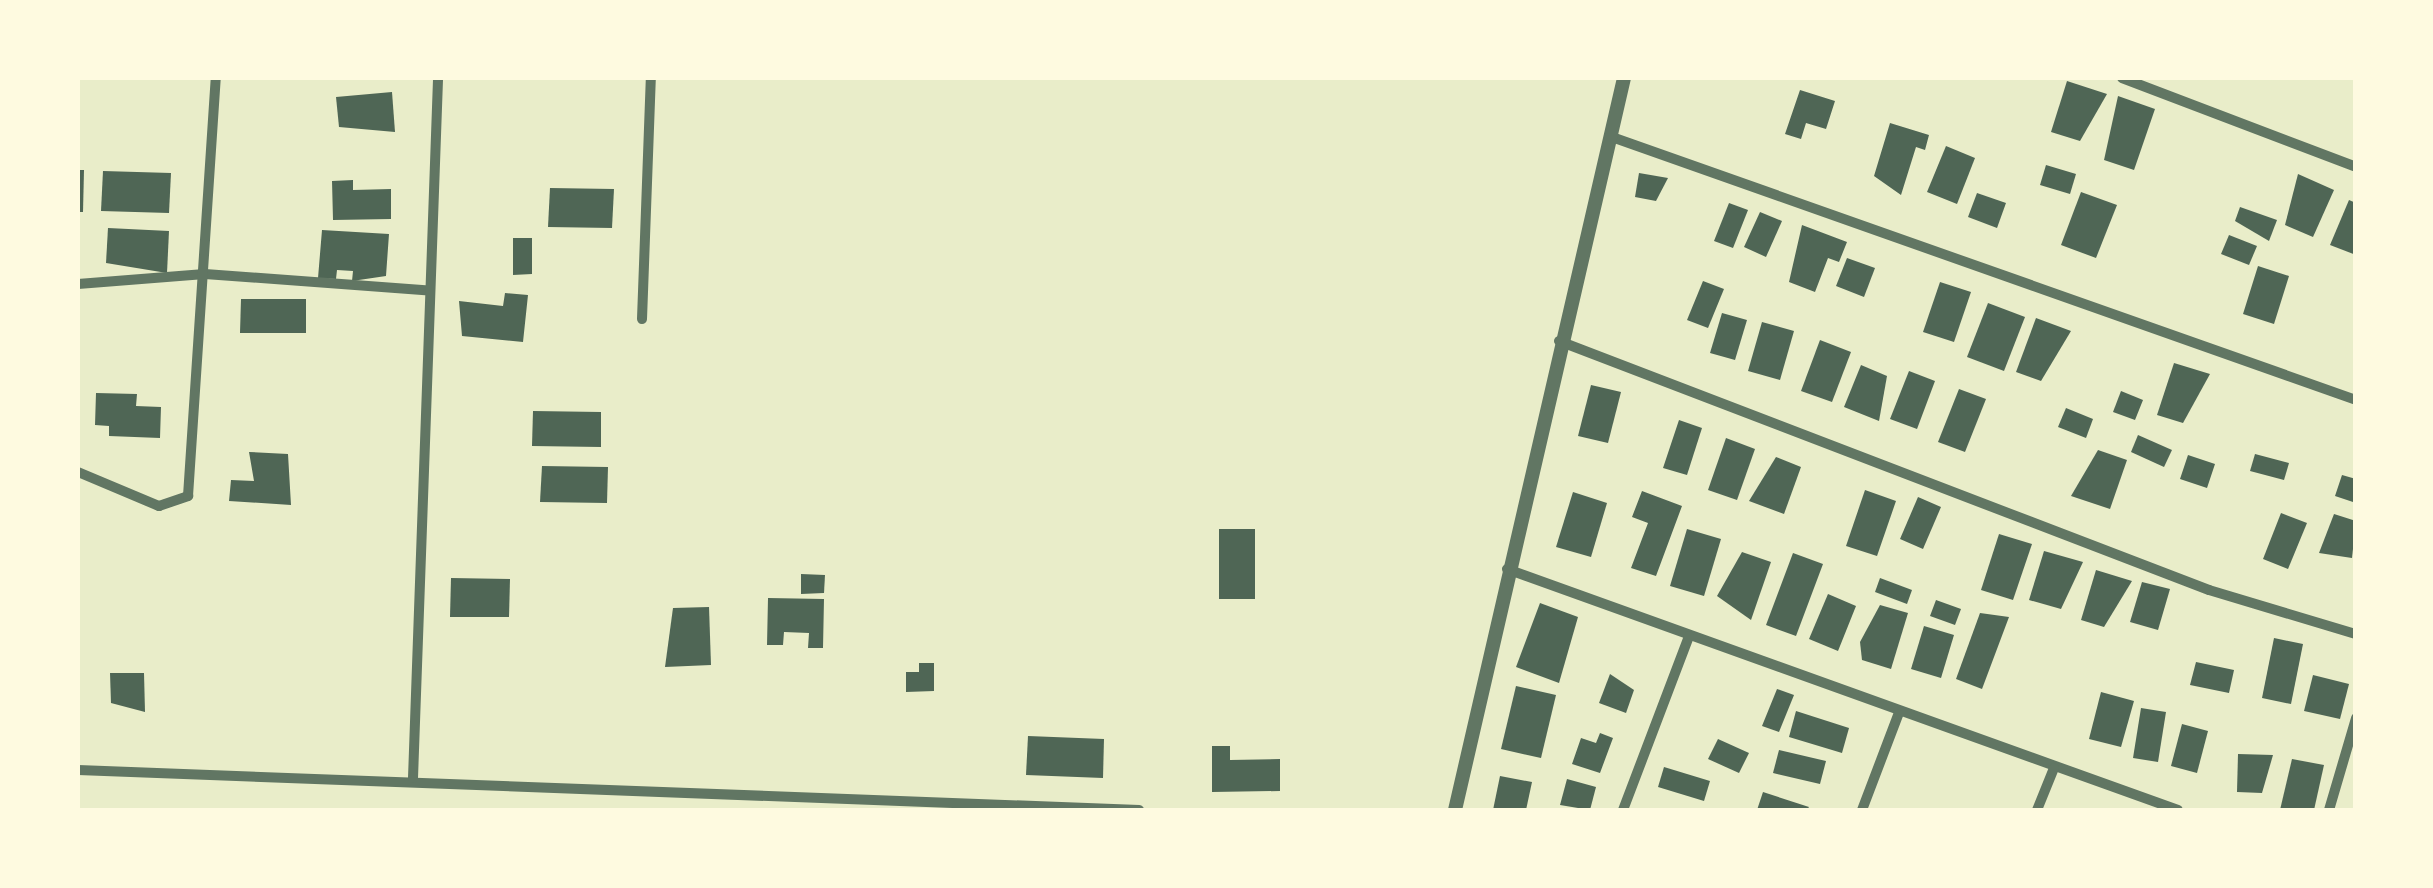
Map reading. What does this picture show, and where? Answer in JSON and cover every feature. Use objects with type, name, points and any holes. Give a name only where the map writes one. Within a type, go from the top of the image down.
[{"type":"street","points":[[78,472],[160,506],[188,496],[216,78]]},
{"type":"street","points":[[412,778],[425,290],[438,78]]},
{"type":"street","points":[[642,319],[651,78]]},
{"type":"street","points":[[1455,810],[1559,341],[1624,78]]},
{"type":"street","points":[[2122,78],[2356,167]]},
{"type":"street","points":[[1610,136],[2356,400]]},
{"type":"street","points":[[78,284],[205,274],[425,290]]},
{"type":"street","points":[[1559,341],[2191,584],[2356,634]]},
{"type":"street","points":[[1507,569],[1898,715],[2178,810]]},
{"type":"street","points":[[1623,810],[1689,636]]},
{"type":"street","points":[[1862,810],[1898,715]]},
{"type":"street","points":[[2329,810],[2356,718]]},
{"type":"street","points":[[2037,810],[2054,768]]},
{"type":"street","points":[[78,770],[412,778],[1139,810]]},
{"type":"building","points":[[2067,81],[2107,94],[2080,141],[2051,132]]},
{"type":"building","points":[[1800,90],[1835,101],[1826,129],[1806,123],[1801,139],[1785,134]]},
{"type":"building","points":[[392,92],[395,132],[339,127],[336,97]]},
{"type":"building","points":[[2118,96],[2155,109],[2134,170],[2104,160]]},
{"type":"building","points":[[1890,123],[1929,135],[1925,150],[1916,147],[1901,195],[1874,176]]},
{"type":"building","points":[[1946,146],[1975,158],[1957,204],[1927,192]]},
{"type":"building","points":[[2046,165],[2076,174],[2070,194],[2040,185]]},
{"type":"building","points":[[78,170],[84,170],[83,212],[78,212]]},
{"type":"building","points":[[103,171],[171,173],[169,213],[101,211]]},
{"type":"building","points":[[1639,173],[1668,178],[1656,201],[1635,197]]},
{"type":"building","points":[[2298,174],[2334,190],[2313,237],[2285,225]]},
{"type":"building","points":[[353,180],[353,190],[391,189],[391,219],[333,220],[332,181]]},
{"type":"building","points":[[550,188],[614,189],[612,228],[548,227]]},
{"type":"building","points":[[2081,192],[2117,205],[2096,258],[2061,245]]},
{"type":"building","points":[[1977,193],[2006,203],[1997,228],[1968,217]]},
{"type":"building","points":[[2349,200],[2356,203],[2356,255],[2330,245]]},
{"type":"building","points":[[1729,203],[1748,210],[1733,248],[1714,241]]},
{"type":"building","points":[[2240,207],[2277,220],[2269,241],[2235,221]]},
{"type":"building","points":[[1760,212],[1782,221],[1766,257],[1744,247]]},
{"type":"building","points":[[1802,225],[1847,242],[1839,262],[1828,258],[1815,292],[1789,282]]},
{"type":"building","points":[[108,228],[169,231],[167,273],[106,263]]},
{"type":"building","points":[[322,230],[389,234],[386,276],[352,281],[353,271],[337,270],[336,279],[318,278]]},
{"type":"building","points":[[2229,235],[2257,246],[2249,265],[2221,254]]},
{"type":"building","points":[[513,238],[532,238],[532,274],[513,275]]},
{"type":"building","points":[[1847,258],[1875,268],[1864,297],[1836,286]]},
{"type":"building","points":[[2258,266],[2289,276],[2274,324],[2243,314]]},
{"type":"building","points":[[1703,281],[1724,289],[1708,328],[1687,320]]},
{"type":"building","points":[[1940,282],[1971,292],[1954,342],[1923,332]]},
{"type":"building","points":[[505,293],[528,295],[523,342],[462,336],[459,301],[503,306]]},
{"type":"building","points":[[241,299],[306,299],[306,333],[240,333]]},
{"type":"building","points":[[1988,303],[2025,317],[2004,371],[1967,357]]},
{"type":"building","points":[[1722,313],[1747,320],[1735,360],[1710,353]]},
{"type":"building","points":[[2036,318],[2071,331],[2041,381],[2016,372]]},
{"type":"building","points":[[1762,322],[1794,331],[1780,380],[1748,371]]},
{"type":"building","points":[[1820,340],[1851,352],[1832,402],[1801,391]]},
{"type":"building","points":[[2174,363],[2210,374],[2183,423],[2157,415]]},
{"type":"building","points":[[1861,365],[1887,376],[1879,421],[1844,407]]},
{"type":"building","points":[[1909,371],[1935,381],[1917,429],[1890,419]]},
{"type":"building","points":[[1591,385],[1621,392],[1608,443],[1578,436]]},
{"type":"building","points":[[1959,389],[1986,399],[1965,452],[1938,442]]},
{"type":"building","points":[[2121,391],[2143,400],[2135,420],[2113,412]]},
{"type":"building","points":[[96,393],[137,394],[136,406],[161,407],[160,438],[109,436],[109,426],[95,425]]},
{"type":"building","points":[[2066,408],[2093,419],[2086,438],[2058,427]]},
{"type":"building","points":[[533,411],[601,412],[601,447],[532,446]]},
{"type":"building","points":[[1679,420],[1702,428],[1687,475],[1663,468]]},
{"type":"building","points":[[2138,435],[2172,450],[2164,467],[2131,452]]},
{"type":"building","points":[[1726,438],[1755,449],[1737,500],[1708,490]]},
{"type":"building","points":[[2098,450],[2127,460],[2110,509],[2071,496]]},
{"type":"building","points":[[249,452],[288,454],[291,505],[229,501],[231,480],[254,481]]},
{"type":"building","points":[[2255,454],[2289,463],[2284,480],[2250,471]]},
{"type":"building","points":[[2188,455],[2215,464],[2207,488],[2180,479]]},
{"type":"building","points":[[1776,457],[1801,467],[1784,514],[1749,501]]},
{"type":"building","points":[[542,466],[608,467],[607,503],[540,502]]},
{"type":"building","points":[[2342,475],[2356,479],[2356,503],[2335,496]]},
{"type":"building","points":[[1865,490],[1896,501],[1877,556],[1846,546]]},
{"type":"building","points":[[1642,491],[1682,506],[1656,576],[1631,568],[1648,523],[1632,517]]},
{"type":"building","points":[[1573,492],[1607,503],[1591,557],[1556,547]]},
{"type":"building","points":[[1918,497],[1941,507],[1923,549],[1900,539]]},
{"type":"building","points":[[2281,513],[2307,523],[2288,569],[2263,559]]},
{"type":"building","points":[[2334,514],[2356,521],[2352,558],[2319,553]]},
{"type":"building","points":[[1219,529],[1255,529],[1255,599],[1219,599]]},
{"type":"building","points":[[1687,529],[1721,539],[1704,596],[1670,586]]},
{"type":"building","points":[[1999,534],[2032,544],[2013,600],[1981,590]]},
{"type":"building","points":[[2044,551],[2083,562],[2061,609],[2029,600]]},
{"type":"building","points":[[1742,552],[1771,562],[1751,620],[1717,596]]},
{"type":"building","points":[[1793,553],[1823,564],[1796,636],[1766,625]]},
{"type":"building","points":[[2096,570],[2132,581],[2104,627],[2081,620]]},
{"type":"building","points":[[801,574],[825,575],[824,593],[801,594]]},
{"type":"building","points":[[451,578],[510,579],[509,617],[450,617]]},
{"type":"building","points":[[1880,578],[1912,590],[1907,604],[1875,592]]},
{"type":"building","points":[[2142,582],[2170,589],[2158,630],[2130,622]]},
{"type":"building","points":[[1828,594],[1856,606],[1838,651],[1809,639]]},
{"type":"building","points":[[768,598],[824,599],[823,648],[808,648],[809,633],[784,632],[783,645],[767,645]]},
{"type":"building","points":[[1936,600],[1961,609],[1955,625],[1930,616]]},
{"type":"building","points":[[1540,603],[1578,617],[1559,683],[1516,667]]},
{"type":"building","points":[[1880,605],[1908,613],[1891,669],[1862,660],[1860,642]]},
{"type":"building","points":[[709,607],[711,665],[665,667],[673,608]]},
{"type":"building","points":[[1980,613],[2009,617],[1982,689],[1956,679]]},
{"type":"building","points":[[1924,626],[1954,635],[1941,678],[1911,669]]},
{"type":"building","points":[[2274,638],[2303,644],[2291,704],[2262,698]]},
{"type":"building","points":[[2196,662],[2234,670],[2229,693],[2190,685]]},
{"type":"building","points":[[919,663],[934,663],[934,691],[906,692],[906,672],[919,672]]},
{"type":"building","points":[[110,673],[144,673],[145,712],[111,703]]},
{"type":"building","points":[[1610,674],[1634,690],[1626,713],[1599,703]]},
{"type":"building","points":[[2313,675],[2349,684],[2340,719],[2304,711]]},
{"type":"building","points":[[1516,686],[1556,695],[1541,758],[1501,749]]},
{"type":"building","points":[[1777,689],[1794,695],[1779,732],[1762,726]]},
{"type":"building","points":[[2101,692],[2134,701],[2121,747],[2089,739]]},
{"type":"building","points":[[2141,708],[2166,712],[2158,762],[2133,758]]},
{"type":"building","points":[[1796,711],[1849,728],[1842,753],[1789,737]]},
{"type":"building","points":[[2182,724],[2208,731],[2197,773],[2171,766]]},
{"type":"building","points":[[1600,733],[1613,738],[1600,773],[1572,764],[1581,738],[1596,743]]},
{"type":"building","points":[[1028,736],[1104,739],[1103,778],[1026,775]]},
{"type":"building","points":[[1718,739],[1749,753],[1739,773],[1708,759]]},
{"type":"building","points":[[1212,746],[1230,746],[1230,760],[1280,759],[1280,791],[1212,792]]},
{"type":"building","points":[[1779,750],[1826,761],[1820,784],[1773,773]]},
{"type":"building","points":[[2238,754],[2273,755],[2262,793],[2237,792]]},
{"type":"building","points":[[2292,759],[2324,765],[2314,810],[2280,810]]},
{"type":"building","points":[[1664,767],[1710,781],[1704,801],[1658,787]]},
{"type":"building","points":[[1500,776],[1532,782],[1526,810],[1493,810]]},
{"type":"building","points":[[1567,779],[1596,787],[1590,810],[1560,805]]},
{"type":"building","points":[[1763,792],[1809,807],[1757,810]]}]
